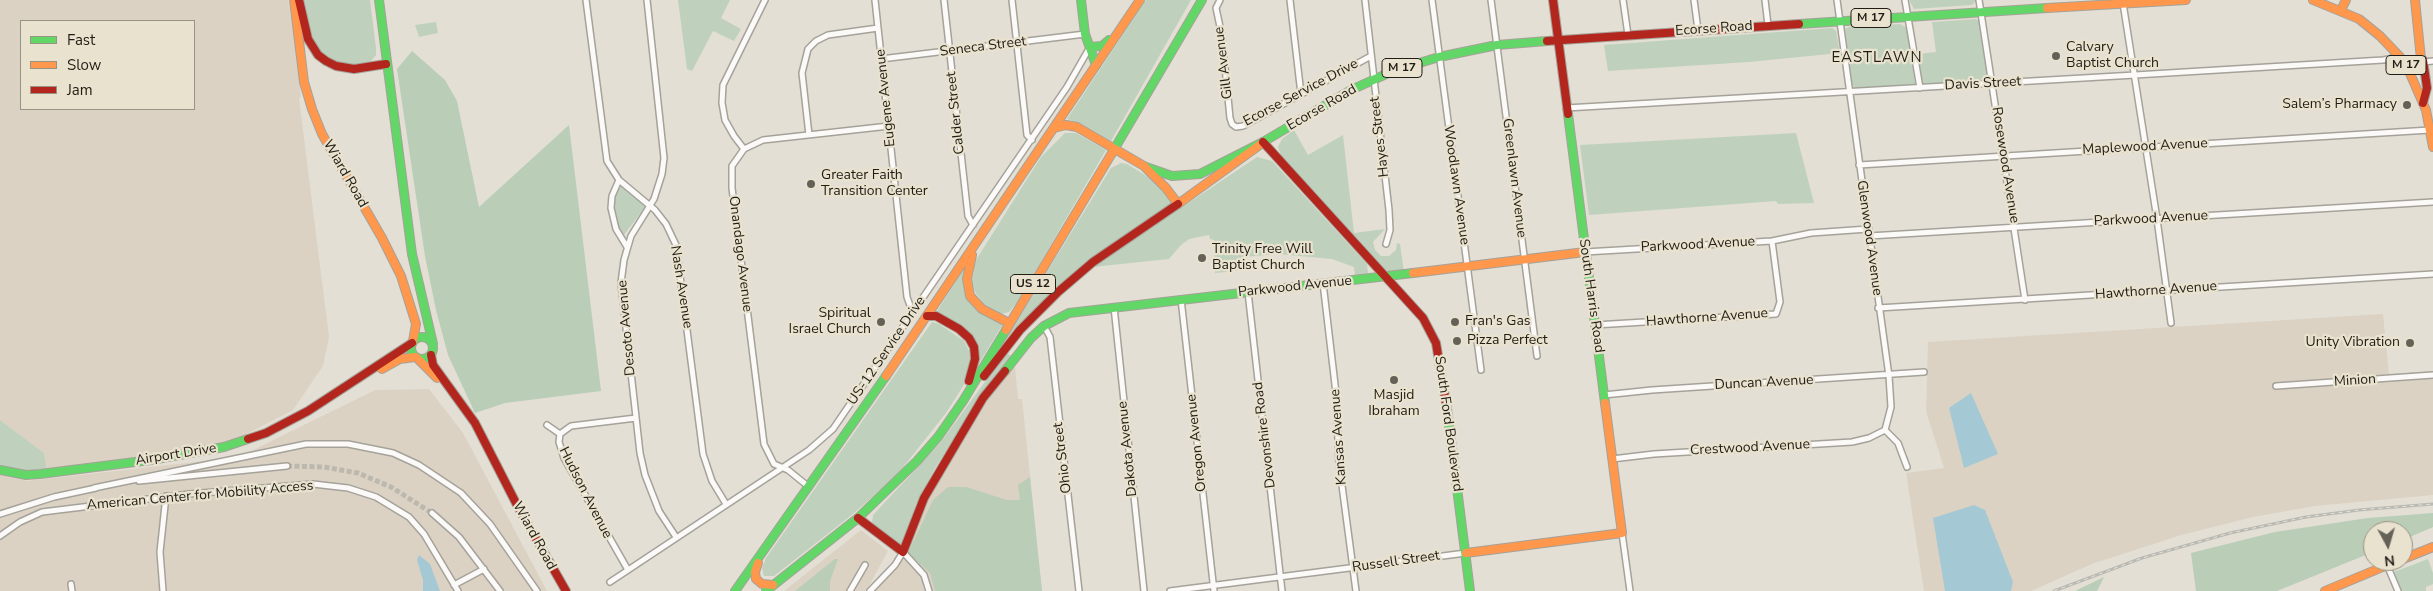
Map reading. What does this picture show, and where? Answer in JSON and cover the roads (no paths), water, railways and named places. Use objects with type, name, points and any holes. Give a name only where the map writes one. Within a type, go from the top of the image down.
[{"type":"main road","name":"Wiard Road","points":[[294,0],[304,82],[312,109],[322,134],[382,238],[401,276],[416,324],[413,342]]},
{"type":"main road","points":[[299,0],[308,39],[318,55],[326,61],[336,66],[354,69],[386,64]]},
{"type":"main road","points":[[379,0],[412,254],[433,344],[431,355],[424,359],[416,358],[412,352],[413,342],[423,337],[433,344]]},
{"type":"main road","points":[[1081,0],[1085,34],[1096,65]]},
{"type":"main road","points":[[1089,45],[1100,47],[1106,42],[1138,0]]},
{"type":"main road","points":[[735,591],[927,316],[1138,0]]},
{"type":"main road","points":[[1192,15],[1194,0]]},
{"type":"main road","name":"US 12","points":[[766,591],[858,518],[917,461],[950,420],[1202,0]]},
{"type":"main road","name":"South Harris Road","points":[[1553,0],[1622,533]]},
{"type":"main road","name":"Ecorse Road","points":[[1054,128],[1066,125],[1077,127],[1145,166],[1172,176],[1194,175],[1210,170],[1244,150],[1263,142],[1344,94],[1374,79],[1439,57],[1497,45],[1981,11],[2052,3],[2186,0]]},
{"type":"main road","name":"M 17","points":[[2313,0],[2341,10],[2368,26],[2400,57],[2408,69],[2424,103],[2433,147]]},
{"type":"main road","points":[[2341,10],[2346,0]]},
{"type":"main road","points":[[2415,0],[2427,95],[2424,103]]},
{"type":"main road","points":[[2408,69],[2415,61],[2423,60]]},
{"type":"main road","name":"Ecorse Road","points":[[1145,166],[1178,204],[1247,156],[1263,142]]},
{"type":"main road","name":"South Ford Boulevard","points":[[1263,142],[1423,318],[1436,343],[1442,374],[1470,591]]},
{"type":"main road","points":[[950,420],[1020,330],[1058,292],[1094,262],[1178,204]]},
{"type":"main road","points":[[977,242],[968,270],[970,296],[982,309],[1009,323]]},
{"type":"main road","name":"Parkwood Avenue","points":[[904,552],[924,498],[982,398],[1020,350],[1044,326],[1069,313],[1114,306],[1385,277],[1585,252]]},
{"type":"main road","points":[[927,316],[936,316],[966,333],[974,347],[974,370],[950,420]]},
{"type":"main road","name":"Airport Drive","points":[[341,391],[413,342]]},
{"type":"main road","name":"Wiard Road","points":[[431,355],[433,365],[475,424],[518,507],[566,591]]},
{"type":"main road","name":"Wiard Road","points":[[416,358],[460,401]]},
{"type":"main road","name":"Airport Drive","points":[[0,470],[26,475],[40,474],[142,461],[224,447],[287,422],[400,359],[416,358]]},
{"type":"main road","points":[[858,518],[890,544],[904,552]]},
{"type":"main road","name":"Russell Street","points":[[1466,554],[1622,533]]},
{"type":"main road","points":[[2413,555],[2433,546]]},
{"type":"main road","points":[[761,555],[755,576],[762,584],[773,585]]},
{"type":"main road","points":[[2325,591],[2373,571]]},
{"type":"street","name":"Nash Avenue","points":[[586,0],[604,150],[607,161],[619,180],[650,205],[666,224],[678,254],[703,454],[712,481],[726,504]]},
{"type":"street","name":"Desoto Avenue","points":[[648,0],[664,158],[662,174],[650,205],[631,236],[620,279],[636,418],[645,475],[659,511],[676,537]]},
{"type":"street","points":[[765,0],[723,85],[722,103],[725,120],[744,149],[763,140],[889,126]]},
{"type":"street","name":"Eugene Avenue","points":[[875,0],[907,297],[913,314]]},
{"type":"street","name":"Calder Street","points":[[944,0],[968,216],[972,225]]},
{"type":"street","points":[[1012,0],[1027,135],[1032,140]]},
{"type":"street","points":[[1290,0],[1301,94]]},
{"type":"street","name":"Hayes Street","points":[[1364,0],[1389,210],[1390,230],[1386,244]]},
{"type":"street","name":"Woodlawn Avenue","points":[[1432,0],[1481,370]]},
{"type":"street","name":"Greenlawn Avenue","points":[[1491,0],[1537,356]]},
{"type":"street","points":[[1623,0],[1628,35]]},
{"type":"street","points":[[1694,0],[1698,30]]},
{"type":"street","points":[[1765,0],[1768,25]]},
{"type":"street","name":"Glenwood Avenue","points":[[1837,0],[1878,308],[1889,376],[1891,408],[1885,430]]},
{"type":"street","points":[[1905,0],[1920,88]]},
{"type":"street","name":"Rosewood Avenue","points":[[1979,0],[2025,300]]},
{"type":"street","name":"Gill Avenue","points":[[1219,1],[1216,8],[1222,36],[1232,124]]},
{"type":"street","points":[[2123,2],[2157,218],[2171,323]]},
{"type":"street","points":[[809,135],[802,73],[808,50],[816,41],[828,35],[878,28]]},
{"type":"street","name":"Seneca Street","points":[[881,59],[1085,34]]},
{"type":"street","name":"US-12 Service Drive","points":[[610,582],[781,468],[833,430],[1032,140],[1067,87],[1089,45]]},
{"type":"street","name":"Ecorse Service Drive","points":[[1232,124],[1236,127],[1243,126],[1371,56]]},
{"type":"street","name":"Davis Street","points":[[1566,108],[1849,93],[2384,60],[2400,57]]},
{"type":"street","points":[[2423,60],[2433,61]]},
{"type":"street","name":"Maplewood Avenue","points":[[1859,165],[2430,130]]},
{"type":"street","name":"Onandago Avenue","points":[[744,149],[732,166],[732,188],[764,444],[770,457],[781,468],[788,470],[808,487]]},
{"type":"street","points":[[619,180],[612,196],[611,208],[616,230],[627,247]]},
{"type":"street","name":"Parkwood Avenue","points":[[1869,236],[2433,202]]},
{"type":"street","name":"Parkwood Avenue","points":[[1585,252],[1772,241],[1811,233],[1868,229]]},
{"type":"street","name":"Hawthorne Avenue","points":[[1595,325],[1776,314],[1780,308],[1780,302],[1772,241]]},
{"type":"street","name":"Hawthorne Avenue","points":[[1878,308],[2433,274]]},
{"type":"street","name":"Kansas Avenue","points":[[1323,283],[1336,392],[1339,463],[1356,591]]},
{"type":"street","name":"Devonshire Road","points":[[1248,292],[1282,591]]},
{"type":"street","name":"Oregon Avenue","points":[[1181,299],[1213,589]]},
{"type":"street","name":"Dakota Avenue","points":[[1114,306],[1144,591]]},
{"type":"street","name":"Ohio Street","points":[[1044,326],[1050,337],[1079,591]]},
{"type":"street","name":"Duncan Avenue","points":[[1604,395],[1652,390],[1889,376],[1924,372]]},
{"type":"street","name":"Minion","points":[[2276,386],[2433,376]]},
{"type":"street","name":"Hudson Avenue","points":[[628,570],[564,458],[560,449],[560,434],[571,426],[580,424],[636,418]]},
{"type":"street","points":[[547,425],[560,434]]},
{"type":"street","points":[[1885,430],[1898,443],[1907,467]]},
{"type":"street","name":"Crestwood Avenue","points":[[1612,459],[1654,454],[1852,442],[1869,438],[1885,430]]},
{"type":"street","points":[[0,514],[24,505],[94,488],[306,444],[348,444],[393,453],[419,465],[461,493],[490,524],[537,591]]},
{"type":"street","points":[[94,488],[133,482],[287,466]]},
{"type":"street","name":"American Center for Mobility Access","points":[[0,536],[20,522],[42,512],[166,496],[313,484],[348,488],[376,497],[410,517],[424,534],[458,591]]},
{"type":"street","name":"American Center for Mobility Access","points":[[163,591],[160,552],[161,528],[166,496]]},
{"type":"street","points":[[432,513],[459,537],[500,591]]},
{"type":"street","name":"South Harris Road","points":[[1622,533],[1630,591]]},
{"type":"street","points":[[904,552],[924,575],[929,591]]},
{"type":"street","name":"Parkwood Avenue","points":[[870,591],[895,566],[904,552]]},
{"type":"street","name":"Russell Street","points":[[1170,591],[1213,589],[1353,568],[1466,554]]},
{"type":"street","points":[[850,591],[865,565]]},
{"type":"street","points":[[454,585],[484,569]]},
{"type":"street","points":[[2390,571],[2398,591]]},
{"type":"street","points":[[71,584],[72,591]]},
{"type":"water","points":[[1971,393],[1998,454],[1964,468],[1949,408]]},
{"type":"water","points":[[1974,505],[1985,510],[2013,582],[2011,591],[1945,591],[1933,518]]},
{"type":"water","points":[[419,555],[430,564],[440,591],[423,591],[423,580],[417,560]]},
{"type":"tunnel","points":[[287,466],[324,467],[358,473],[391,487],[432,513]]},
{"type":"railway","points":[[2054,591],[2142,558],[2230,533],[2306,517],[2359,510],[2433,504]]},
{"type":"place","name":"Calvary Baptist Church","points":[[2056,56]]},
{"type":"place","name":"Salem’s Pharmacy","points":[[2407,105]]},
{"type":"place","name":"Greater Faith Transition Center","points":[[811,184]]},
{"type":"place","name":"Trinity Free Will Baptist Church","points":[[1202,258]]},
{"type":"place","name":"Spiritual Israel Church","points":[[881,322]]},
{"type":"place","name":"Fran's Gas","points":[[1455,322]]},
{"type":"place","name":"Pizza Perfect","points":[[1457,341]]},
{"type":"place","name":"Unity Vibration","points":[[2410,343]]},
{"type":"place","name":"Masjid Ibraham","points":[[1394,380]]},
{"type":"district","name":"EASTLAWN","points":[[1877,58]]}]
